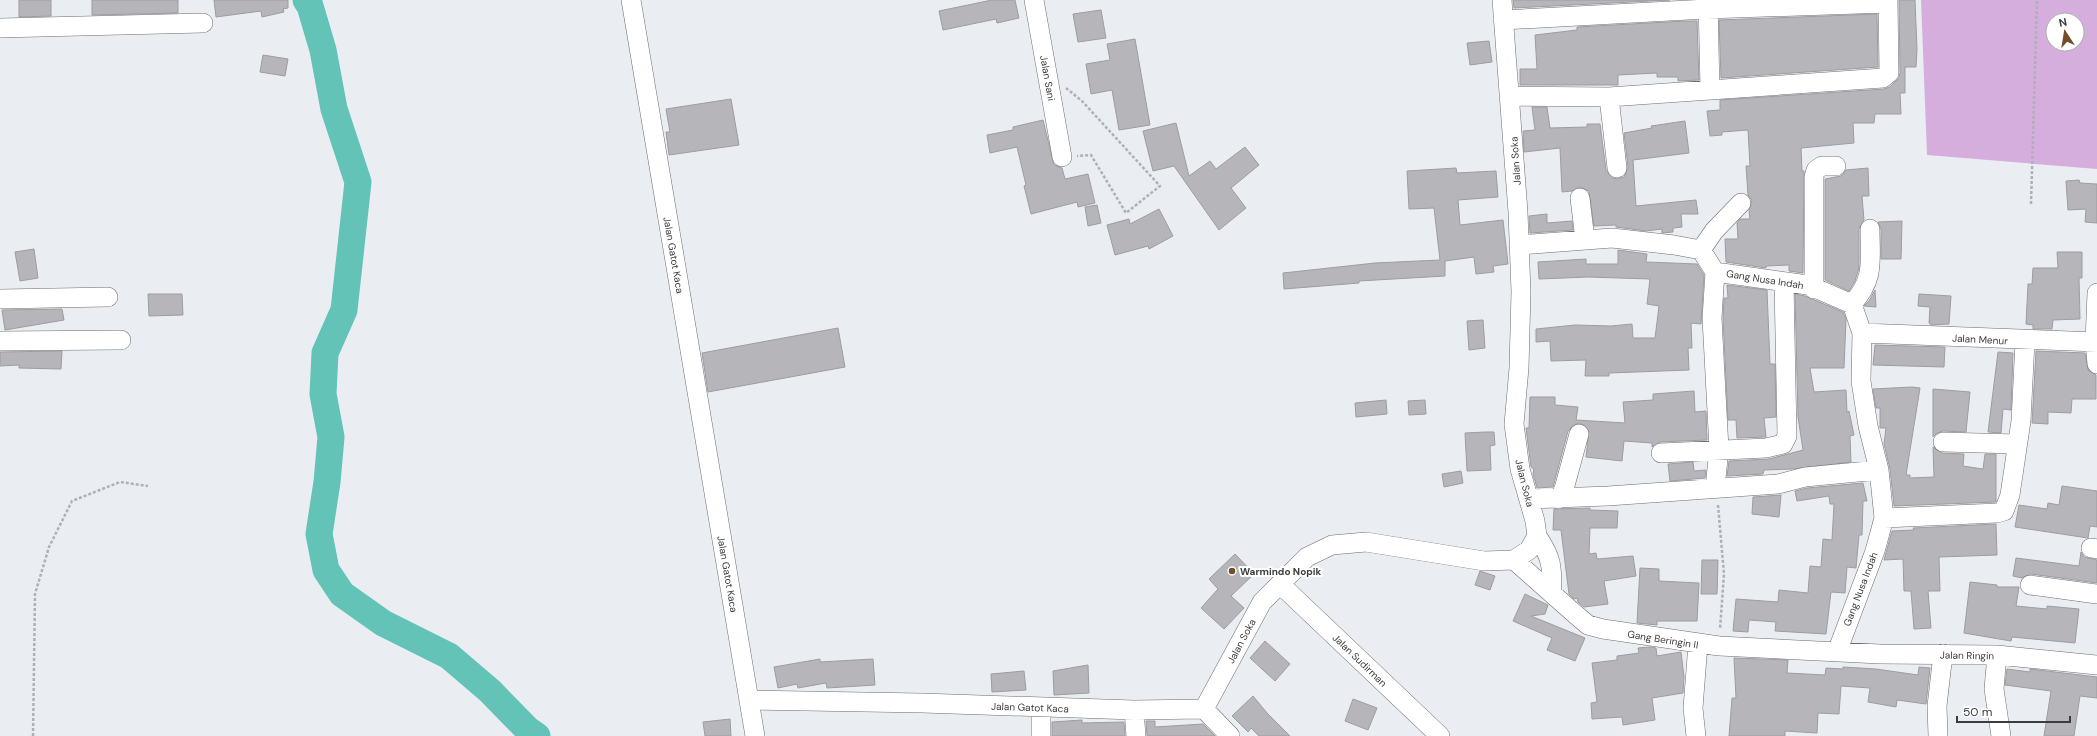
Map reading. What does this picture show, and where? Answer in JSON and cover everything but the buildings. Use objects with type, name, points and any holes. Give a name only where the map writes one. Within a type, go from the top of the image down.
[{"type":"street","name":"Jalan Gatot Kaca","points":[[631,0],[750,700],[914,702],[1134,710],[1204,709]]},
{"type":"street","name":"Jalan Sani","points":[[1034,0],[1062,157]]},
{"type":"street","name":"Jalan Soka","points":[[1502,0],[1520,245],[1521,334],[1514,424],[1520,469],[1535,521],[1537,536]]},
{"type":"street","points":[[1503,20],[1708,4],[1888,2],[1890,54],[1889,73],[1886,76],[1608,97],[1509,96]]},
{"type":"street","points":[[1708,4],[1710,90]]},
{"type":"street","points":[[0,28],[203,23]]},
{"type":"street","points":[[1608,97],[1617,168]]},
{"type":"street","points":[[1814,289],[1814,177],[1816,170],[1822,166],[1836,166]]},
{"type":"street","points":[[1580,198],[1585,240]]},
{"type":"street","points":[[1520,245],[1612,238],[1674,245],[1701,250],[1714,231],[1741,203]]},
{"type":"street","points":[[1852,304],[1863,292],[1869,278],[1870,230]]},
{"type":"street","name":"Gang Nusa Indah","points":[[1701,250],[1716,272],[1756,277],[1784,283],[1808,285],[1814,289],[1852,304],[1862,333],[1861,381],[1868,426],[1879,470],[1884,518],[1875,551],[1837,652]]},
{"type":"street","points":[[1715,488],[1719,449],[1712,318],[1716,272]]},
{"type":"street","points":[[1661,453],[1776,447],[1783,444],[1787,436],[1784,283]]},
{"type":"street","points":[[2097,293],[2097,364]]},
{"type":"street","points":[[0,299],[108,297]]},
{"type":"street","name":"Jalan Menur","points":[[1862,333],[2025,341],[2096,342]]},
{"type":"street","points":[[0,341],[121,340]]},
{"type":"street","points":[[1884,518],[1997,513],[2004,511],[2010,495],[2021,421],[2025,341]]},
{"type":"street","points":[[1559,499],[1564,489],[1579,434]]},
{"type":"street","points":[[1943,442],[2017,444]]},
{"type":"street","points":[[1529,499],[1559,499],[1778,484],[1805,477],[1879,470]]},
{"type":"street","points":[[1514,560],[1528,550],[1537,536],[1548,553],[1552,567],[1552,592]]},
{"type":"street","name":"Jalan Soka","points":[[1204,709],[1262,602],[1307,558],[1332,545],[1366,542],[1484,561],[1514,560]]},
{"type":"street","name":"Gang Beringin II","points":[[1514,560],[1588,624],[1603,629],[1698,644],[1837,652]]},
{"type":"street","name":"Jalan Sudirman","points":[[1280,584],[1440,736]]},
{"type":"street","points":[[2030,585],[2097,594]]},
{"type":"street","points":[[1696,736],[1693,708],[1698,644]]},
{"type":"street","name":"Jalan Ringin","points":[[1837,652],[1997,655],[2097,665]]},
{"type":"street","points":[[1938,736],[1937,706],[1942,654]]},
{"type":"street","points":[[1997,655],[1994,689],[2001,736]]},
{"type":"street","points":[[750,700],[755,736]]},
{"type":"street","points":[[1041,707],[1041,736]]},
{"type":"street","points":[[1204,709],[1230,736]]},
{"type":"street","points":[[1134,710],[1136,736]]},
{"type":"path","points":[[2031,204],[2037,0]]},
{"type":"path","points":[[1046,71],[1082,101],[1160,186],[1126,213],[1091,155],[1062,157]]},
{"type":"path","points":[[33,736],[35,594],[49,547],[72,501],[120,482],[148,486]]},
{"type":"path","points":[[1715,488],[1720,520],[1724,574],[1719,646]]},
{"type":"shaded area","points":[[1921,0],[2097,0],[2097,169],[1927,155]]},
{"type":"waterway","points":[[306,0],[310,6],[323,50],[334,109],[358,182],[344,310],[325,353],[323,394],[331,437],[327,482],[319,534],[326,570],[342,594],[383,623],[449,656],[490,691],[527,729],[537,736]]},
{"type":"place","name":"Warmindo Nopik","points":[[1232,571]]}]
